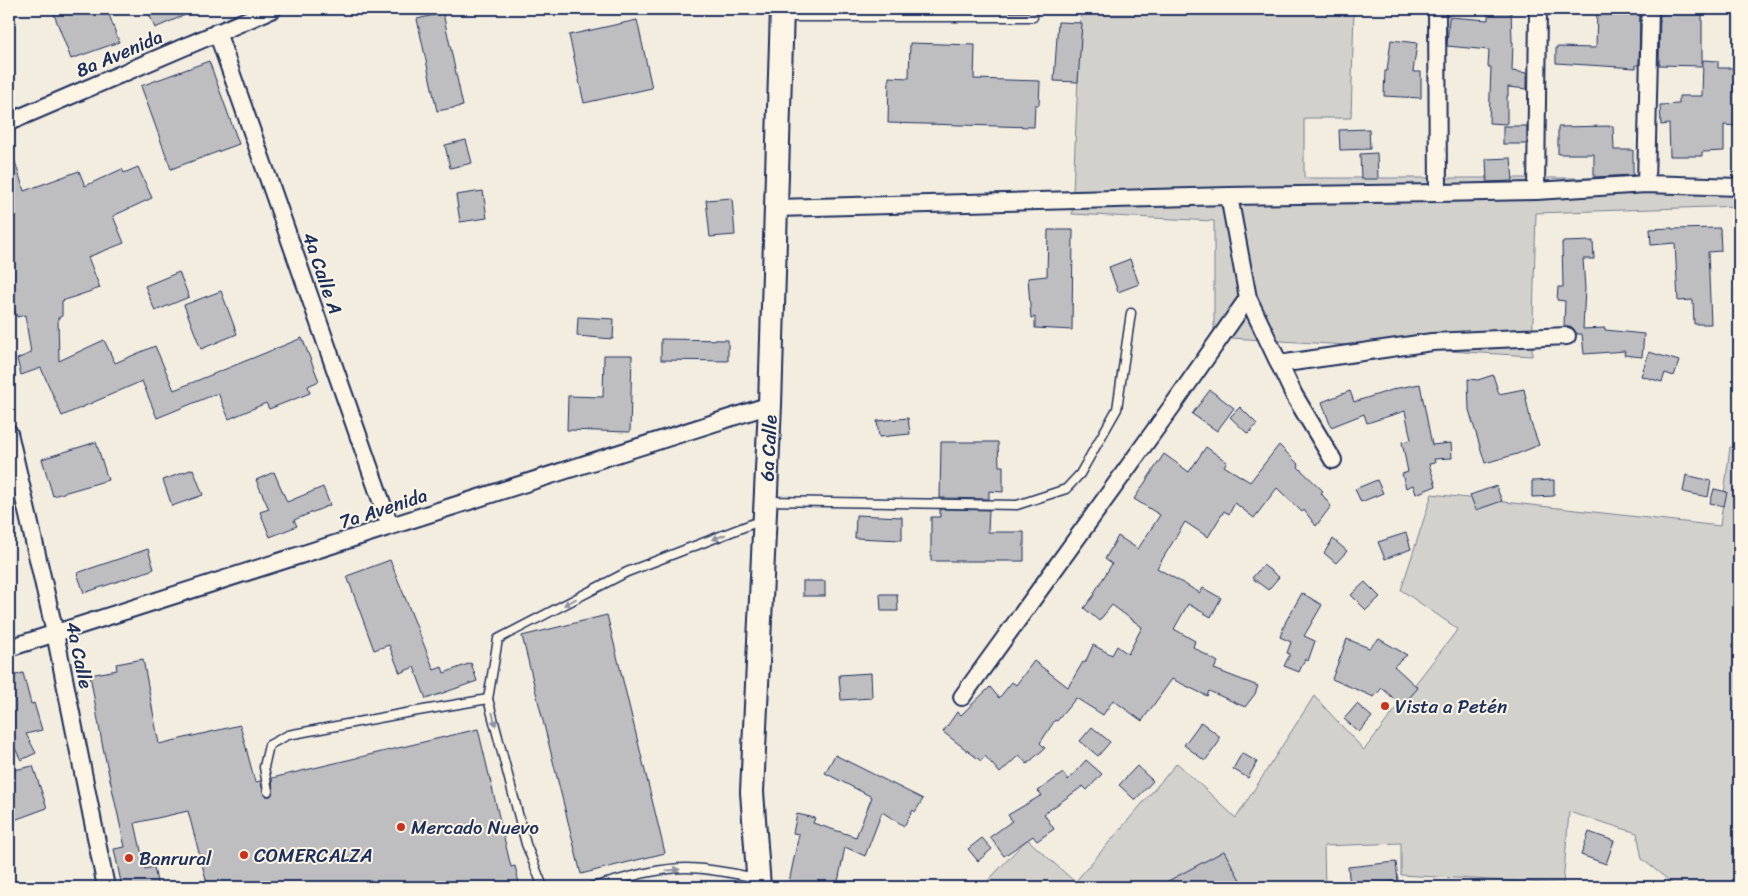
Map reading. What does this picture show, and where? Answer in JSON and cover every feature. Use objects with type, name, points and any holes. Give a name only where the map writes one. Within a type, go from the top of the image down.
[{"type":"main road","name":"6a Calle","points":[[759,883],[752,792],[770,405],[782,13]]},
{"type":"street","name":"8a Avenida","points":[[9,122],[273,9]]},
{"type":"street","points":[[1436,9],[1438,193]]},
{"type":"street","points":[[1536,190],[1538,9]]},
{"type":"street","points":[[1646,184],[1650,9]]},
{"type":"street","name":"4a Calle A","points":[[217,32],[390,526]]},
{"type":"street","points":[[776,208],[1229,196],[1438,193],[1646,184],[1739,187]]},
{"type":"street","points":[[1229,196],[1248,298],[1294,395],[1333,460]]},
{"type":"street","points":[[962,697],[1248,298]]},
{"type":"street","points":[[1279,364],[1432,342],[1567,336]]},
{"type":"street","name":"7a Avenida","points":[[9,648],[770,405]]},
{"type":"street","name":"4a Calle","points":[[9,433],[56,633],[106,887]]},
{"type":"lane","points":[[782,13],[1033,17]]},
{"type":"lane","points":[[544,887],[526,844],[488,699],[498,639],[627,572],[765,510],[1017,505],[1066,489],[1080,474],[1118,409],[1131,313]]},
{"type":"lane","points":[[268,791],[264,767],[270,745],[288,735],[488,699]]},
{"type":"lane","points":[[592,887],[653,872],[687,868],[723,872],[759,883]]},
{"type":"shaded area","points":[[1081,9],[1354,9],[1351,118],[1304,118],[1304,178],[1739,178],[1739,206],[1536,213],[1532,356],[1214,337],[1214,221],[1072,214]]},
{"type":"shaded area","points":[[1730,447],[1739,449],[1739,887],[1677,887],[1642,859],[1637,833],[1569,812],[1563,884],[1401,875],[1401,843],[1324,846],[1325,887],[982,887],[1027,839],[1075,882],[1177,763],[1236,818],[1314,696],[1364,750],[1458,629],[1401,590],[1432,494],[1720,526]]},
{"type":"building","points":[[52,9],[107,9],[119,42],[71,59]]},
{"type":"building","points":[[147,9],[199,9],[155,28]]},
{"type":"building","points":[[1488,9],[1511,9],[1512,71],[1527,73],[1527,89],[1508,87],[1507,124],[1489,123],[1491,67],[1488,67],[1489,50],[1447,46],[1449,17],[1488,20]]},
{"type":"building","points":[[1597,9],[1638,9],[1638,13],[1640,13],[1639,65],[1636,65],[1636,68],[1556,63],[1556,47],[1596,48]]},
{"type":"building","points":[[1702,11],[1702,66],[1659,65],[1660,12]]},
{"type":"building","points":[[443,13],[463,106],[437,111],[417,19]]},
{"type":"building","points":[[637,20],[652,88],[584,103],[569,35]]},
{"type":"building","points":[[1058,22],[1082,23],[1078,82],[1054,81]]},
{"type":"building","points":[[1391,40],[1417,43],[1413,72],[1421,72],[1421,98],[1384,96],[1385,71],[1387,71]]},
{"type":"building","points":[[910,43],[975,45],[974,79],[1040,81],[1039,105],[1035,105],[1034,127],[888,123],[889,77],[909,78]]},
{"type":"building","points":[[1703,60],[1718,61],[1718,68],[1739,68],[1739,126],[1724,125],[1724,151],[1702,152],[1702,156],[1670,156],[1669,124],[1661,125],[1660,105],[1679,104],[1679,96],[1702,96]]},
{"type":"building","points":[[209,61],[239,144],[171,169],[141,86]]},
{"type":"building","points":[[1503,126],[1527,126],[1527,144],[1503,144]]},
{"type":"building","points":[[1613,126],[1614,150],[1633,150],[1633,175],[1594,177],[1594,154],[1558,154],[1558,127]]},
{"type":"building","points":[[1369,129],[1370,149],[1340,150],[1339,130]]},
{"type":"building","points":[[466,140],[472,163],[450,168],[445,145]]},
{"type":"building","points":[[9,152],[12,152],[24,191],[79,171],[85,186],[122,169],[124,173],[138,167],[152,198],[113,216],[124,243],[88,257],[100,288],[62,301],[62,316],[58,318],[59,361],[104,340],[115,363],[155,346],[174,390],[302,338],[319,381],[308,386],[310,393],[269,409],[266,403],[229,419],[218,393],[157,418],[142,381],[62,416],[41,368],[21,375],[17,359],[31,353],[25,315],[17,317],[9,294]]},
{"type":"building","points":[[1377,153],[1378,179],[1361,179],[1360,154]]},
{"type":"building","points":[[1511,158],[1513,181],[1487,182],[1486,159]]},
{"type":"building","points":[[483,191],[487,218],[460,222],[456,195]]},
{"type":"building","points":[[732,198],[735,235],[710,237],[706,200]]},
{"type":"building","points":[[1720,228],[1721,251],[1708,252],[1711,324],[1694,324],[1693,300],[1678,301],[1675,243],[1651,245],[1650,229]]},
{"type":"building","points":[[1048,230],[1073,230],[1072,330],[1035,328],[1035,317],[1031,318],[1028,278],[1047,276]]},
{"type":"building","points":[[1593,241],[1594,259],[1583,259],[1585,288],[1583,329],[1605,328],[1605,330],[1644,334],[1642,357],[1624,355],[1625,351],[1584,354],[1582,334],[1577,334],[1572,327],[1564,326],[1565,301],[1557,300],[1558,287],[1563,287],[1562,242]]},
{"type":"building","points":[[1130,259],[1139,284],[1118,292],[1109,267]]},
{"type":"building","points":[[179,272],[189,297],[155,311],[145,286]]},
{"type":"building","points":[[221,291],[237,334],[201,349],[184,305]]},
{"type":"building","points":[[578,317],[614,319],[613,339],[577,336]]},
{"type":"building","points":[[661,339],[728,340],[728,361],[661,360]]},
{"type":"building","points":[[1649,352],[1679,361],[1674,376],[1665,373],[1662,382],[1641,376]]},
{"type":"building","points":[[604,355],[632,355],[630,432],[567,430],[568,396],[603,397]]},
{"type":"building","points":[[1493,375],[1499,394],[1524,389],[1531,423],[1539,445],[1517,454],[1485,463],[1469,410],[1468,379],[1478,380]]},
{"type":"building","points":[[1420,384],[1432,445],[1451,443],[1452,458],[1434,459],[1435,463],[1429,464],[1436,486],[1416,494],[1413,485],[1406,488],[1402,474],[1408,472],[1402,442],[1411,440],[1405,411],[1367,423],[1364,414],[1331,427],[1322,402],[1350,391],[1354,402],[1398,388]]},
{"type":"building","points":[[1210,390],[1234,408],[1217,431],[1192,414]]},
{"type":"building","points":[[1240,407],[1257,424],[1248,434],[1230,417]]},
{"type":"building","points":[[908,418],[910,434],[879,437],[877,421]]},
{"type":"building","points":[[96,442],[108,480],[53,496],[42,459]]},
{"type":"building","points":[[941,442],[998,442],[999,466],[1003,466],[1003,492],[989,491],[989,499],[940,498]]},
{"type":"building","points":[[1279,445],[1323,491],[1321,493],[1331,506],[1316,526],[1304,510],[1302,512],[1277,488],[1254,518],[1235,503],[1229,514],[1224,511],[1208,537],[1185,522],[1157,568],[1200,593],[1203,588],[1221,598],[1211,617],[1188,604],[1174,629],[1195,641],[1193,647],[1218,662],[1214,669],[1258,686],[1255,694],[1245,707],[1209,691],[1207,696],[1172,679],[1142,721],[1113,700],[1103,715],[1076,698],[1057,721],[1055,720],[1040,743],[1045,748],[1027,764],[1019,755],[1000,773],[985,756],[981,761],[943,732],[957,712],[961,715],[990,687],[999,698],[1012,682],[1016,685],[1034,661],[1068,687],[1083,662],[1085,663],[1093,645],[1112,655],[1117,646],[1128,654],[1142,627],[1112,605],[1099,621],[1084,608],[1095,594],[1112,564],[1105,559],[1118,536],[1138,549],[1160,515],[1134,499],[1164,454],[1189,472],[1206,447],[1227,462],[1224,466],[1250,482]]},
{"type":"building","points":[[193,469],[203,495],[172,506],[163,480]]},
{"type":"building","points":[[274,472],[287,502],[323,487],[330,505],[294,520],[297,526],[270,537],[260,512],[269,509],[256,480]]},
{"type":"building","points":[[1686,475],[1711,481],[1708,497],[1683,492]]},
{"type":"building","points":[[1377,480],[1383,493],[1361,502],[1355,489]]},
{"type":"building","points":[[1554,480],[1554,496],[1532,497],[1532,481]]},
{"type":"building","points":[[1496,486],[1502,501],[1476,510],[1470,495]]},
{"type":"building","points":[[1714,489],[1727,492],[1724,506],[1710,503]]},
{"type":"building","points":[[940,509],[989,510],[988,532],[1024,532],[1024,561],[931,561],[931,517],[940,517]]},
{"type":"building","points":[[856,515],[902,517],[902,540],[855,538]]},
{"type":"building","points":[[1406,533],[1411,549],[1385,559],[1378,542]]},
{"type":"building","points":[[1333,539],[1347,551],[1336,563],[1324,553]]},
{"type":"building","points":[[148,549],[154,569],[84,593],[77,573]]},
{"type":"building","points":[[390,560],[434,670],[442,667],[444,673],[471,663],[477,681],[426,699],[414,667],[400,673],[389,645],[374,650],[347,576]]},
{"type":"building","points":[[1263,565],[1279,577],[1268,590],[1252,578]]},
{"type":"building","points":[[803,581],[825,581],[825,596],[803,596]]},
{"type":"building","points":[[1365,582],[1380,597],[1366,610],[1351,595]]},
{"type":"building","points":[[1302,593],[1322,605],[1304,636],[1315,641],[1308,661],[1305,659],[1299,672],[1284,666],[1290,654],[1287,653],[1291,642],[1280,637],[1286,621]]},
{"type":"building","points":[[880,594],[897,594],[898,611],[881,611]]},
{"type":"building","points":[[607,615],[665,853],[581,874],[522,636]]},
{"type":"building","points":[[1347,639],[1369,648],[1379,639],[1407,655],[1394,666],[1418,688],[1402,706],[1382,688],[1374,697],[1332,679]]},
{"type":"building","points":[[143,659],[159,744],[240,725],[255,782],[261,781],[263,792],[266,796],[271,796],[273,792],[272,778],[478,729],[511,867],[515,866],[520,887],[441,887],[439,880],[406,887],[208,887],[188,811],[135,823],[145,869],[154,867],[158,887],[122,887],[114,849],[125,847],[102,743],[90,675],[117,670],[116,664]]},
{"type":"building","points":[[23,673],[31,704],[34,703],[42,730],[26,734],[36,753],[21,760],[9,737],[9,677]]},
{"type":"building","points":[[871,673],[872,698],[841,700],[839,675]]},
{"type":"building","points":[[1357,704],[1372,717],[1359,732],[1344,719]]},
{"type":"building","points":[[1201,722],[1219,736],[1219,742],[1205,761],[1184,745]]},
{"type":"building","points":[[1092,727],[1110,742],[1098,756],[1080,741]]},
{"type":"building","points":[[1242,753],[1257,762],[1248,778],[1233,769]]},
{"type":"building","points":[[835,755],[923,799],[915,812],[913,810],[904,826],[882,812],[865,856],[845,847],[837,887],[788,887],[799,834],[793,833],[797,814],[815,818],[813,823],[856,837],[872,797],[825,773]]},
{"type":"building","points":[[1086,760],[1102,774],[1087,790],[1083,786],[1044,814],[1054,829],[1037,841],[1033,836],[1004,856],[990,837],[1012,821],[1008,815],[1042,795],[1038,791],[1063,773],[1068,780]]},
{"type":"building","points":[[33,766],[47,808],[9,822],[9,771]]},
{"type":"building","points":[[1137,766],[1153,781],[1135,800],[1119,785]]},
{"type":"building","points":[[1589,832],[1614,841],[1606,864],[1581,855]]},
{"type":"building","points":[[982,838],[992,849],[978,861],[968,849]]},
{"type":"building","points":[[1224,851],[1244,887],[1157,887]]},
{"type":"building","points":[[1396,862],[1398,881],[1350,886],[1348,867]]},
{"type":"place","name":"Vista a Petén","points":[[1385,706]]},
{"type":"place","name":"Mercado Nuevo","points":[[401,827]]},
{"type":"place","name":"COMERCALZA","points":[[244,855]]},
{"type":"place","name":"Banrural","points":[[129,858]]}]
